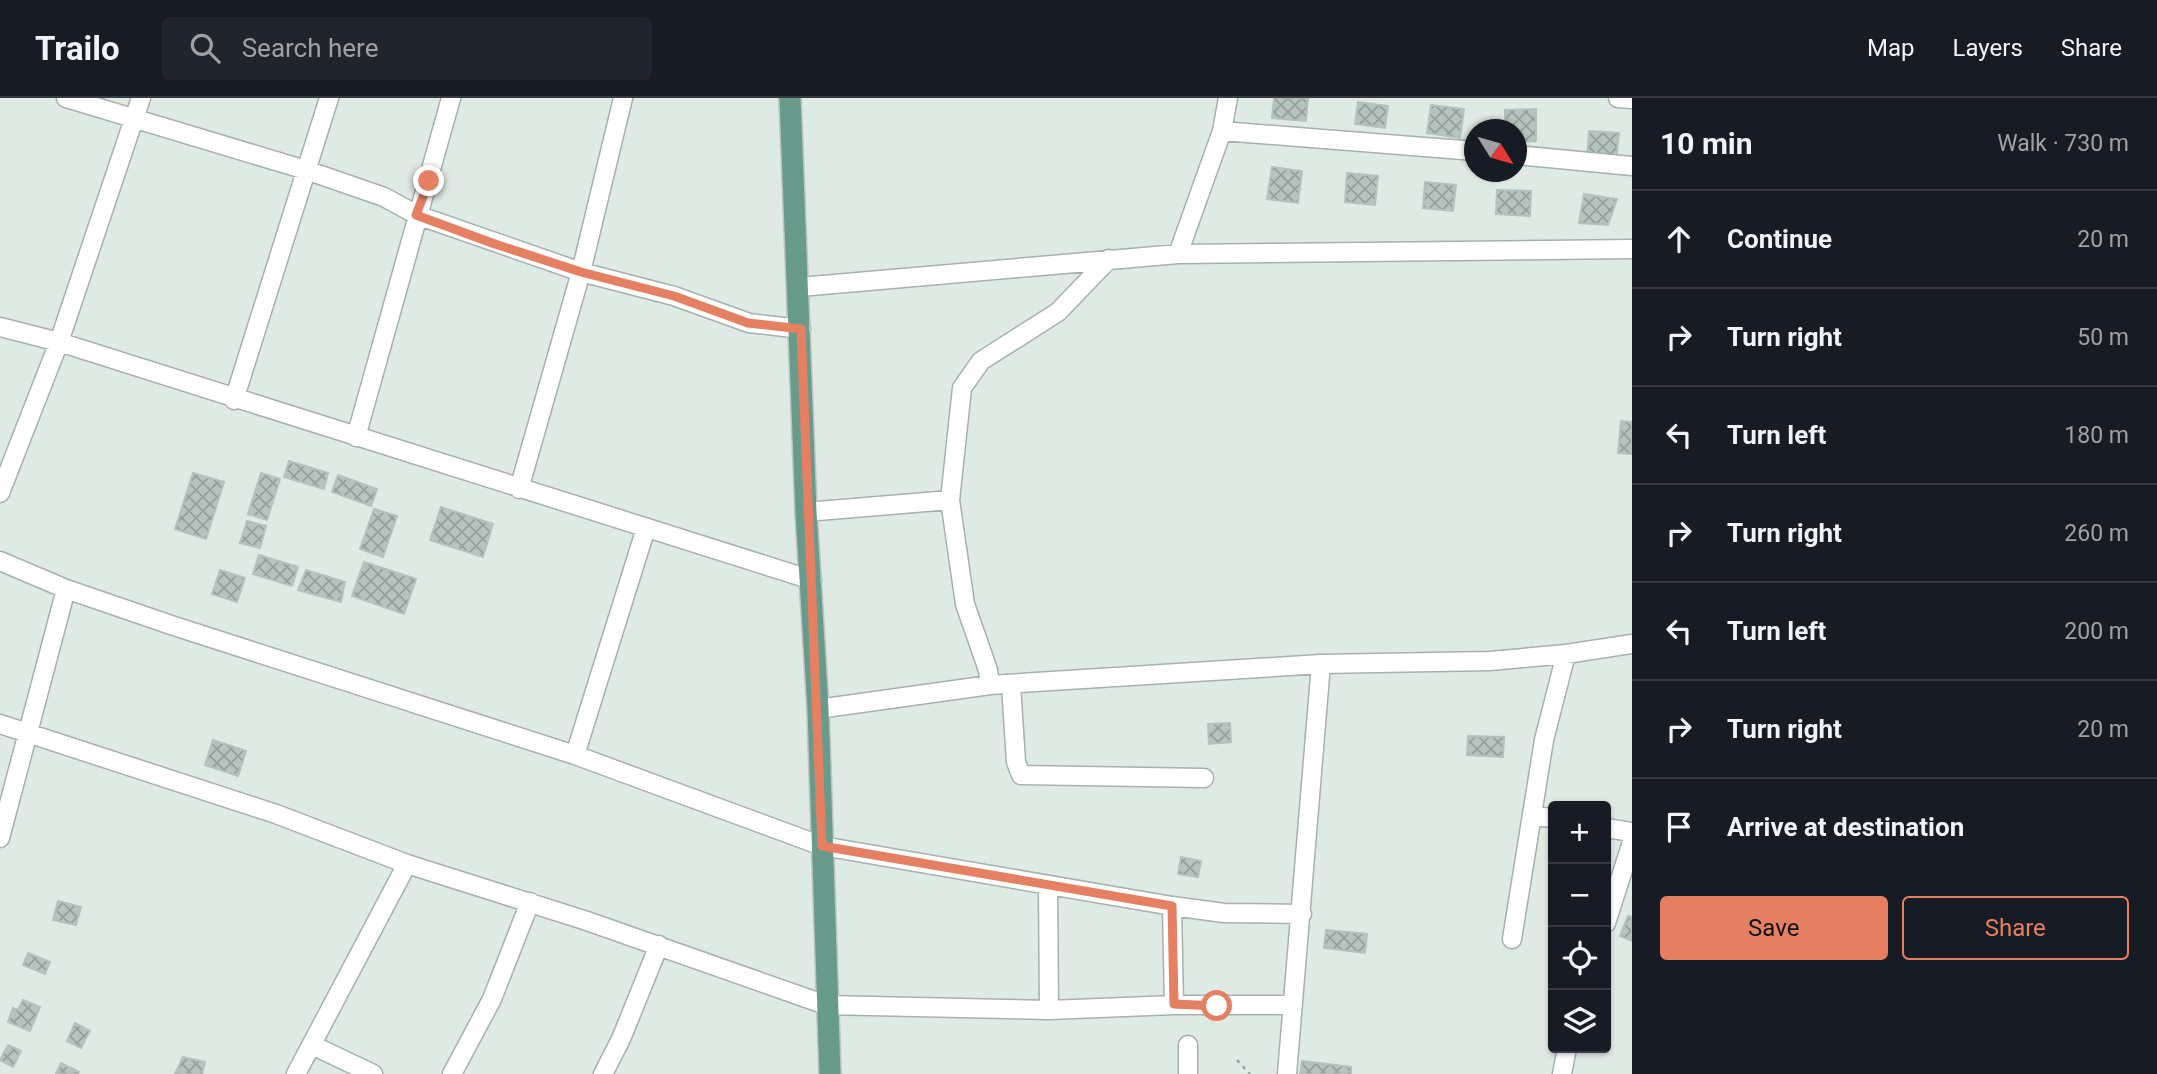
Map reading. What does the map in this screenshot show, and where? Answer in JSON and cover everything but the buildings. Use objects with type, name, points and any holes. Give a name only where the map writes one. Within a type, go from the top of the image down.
[{"type":"main road","points":[[790,98],[800,287],[806,512],[818,709],[830,1074]]},
{"type":"street","points":[[66,98],[309,171],[384,197],[416,215],[581,272],[674,296],[748,323],[801,329]]},
{"type":"street","points":[[0,493],[58,342],[141,98]]},
{"type":"street","points":[[234,400],[309,171],[329,98]]},
{"type":"street","points":[[356,437],[416,215],[425,199],[450,98]]},
{"type":"street","points":[[519,488],[581,272],[623,98]]},
{"type":"street","points":[[1178,254],[1222,131],[1228,98]]},
{"type":"street","points":[[1618,98],[1632,99]]},
{"type":"street","points":[[1222,131],[1464,150]]},
{"type":"street","points":[[1527,156],[1632,166]]},
{"type":"street","points":[[800,287],[1178,254],[1632,249]]},
{"type":"street","points":[[990,685],[988,670],[965,604],[950,500],[962,388],[981,361],[1058,312],[1109,259]]},
{"type":"street","points":[[0,327],[58,342],[234,400],[812,580]]},
{"type":"street","points":[[806,512],[950,500]]},
{"type":"street","points":[[575,755],[646,528]]},
{"type":"street","points":[[0,561],[66,589],[325,676],[575,755],[822,846],[1048,887],[1137,898],[1172,906],[1224,913],[1302,914]]},
{"type":"street","points":[[0,838],[66,589]]},
{"type":"street","points":[[818,709],[990,685],[1321,664],[1490,661],[1632,644]]},
{"type":"street","points":[[1512,939],[1534,816],[1544,740],[1566,654]]},
{"type":"street","points":[[1287,1074],[1321,664]]},
{"type":"street","points":[[1011,685],[1016,762],[1021,775],[1204,778]]},
{"type":"street","points":[[0,724],[276,814],[407,864],[659,945],[827,1005],[1049,1010],[1174,1004],[1293,1005]]},
{"type":"street","points":[[1534,816],[1548,817]]},
{"type":"street","points":[[1611,829],[1632,832]]},
{"type":"street","points":[[1611,907],[1632,842]]},
{"type":"street","points":[[296,1074],[407,864]]},
{"type":"street","points":[[1048,887],[1049,1010]]},
{"type":"street","points":[[452,1074],[492,999],[530,902]]},
{"type":"street","points":[[1172,906],[1174,1004]]},
{"type":"street","points":[[603,1074],[621,1039],[659,945]]},
{"type":"street","points":[[312,1045],[373,1074]]},
{"type":"street","points":[[1188,1045],[1188,1074]]},
{"type":"street","points":[[1562,1074],[1566,1053]]},
{"type":"path","points":[[1237,1060],[1250,1074]]},
{"type":"route","points":[[429,181],[425,199],[416,215],[581,272],[674,296],[748,323],[801,329],[806,512],[812,580],[822,846],[1048,887],[1137,898],[1172,906],[1174,1004],[1217,1006]]}]
